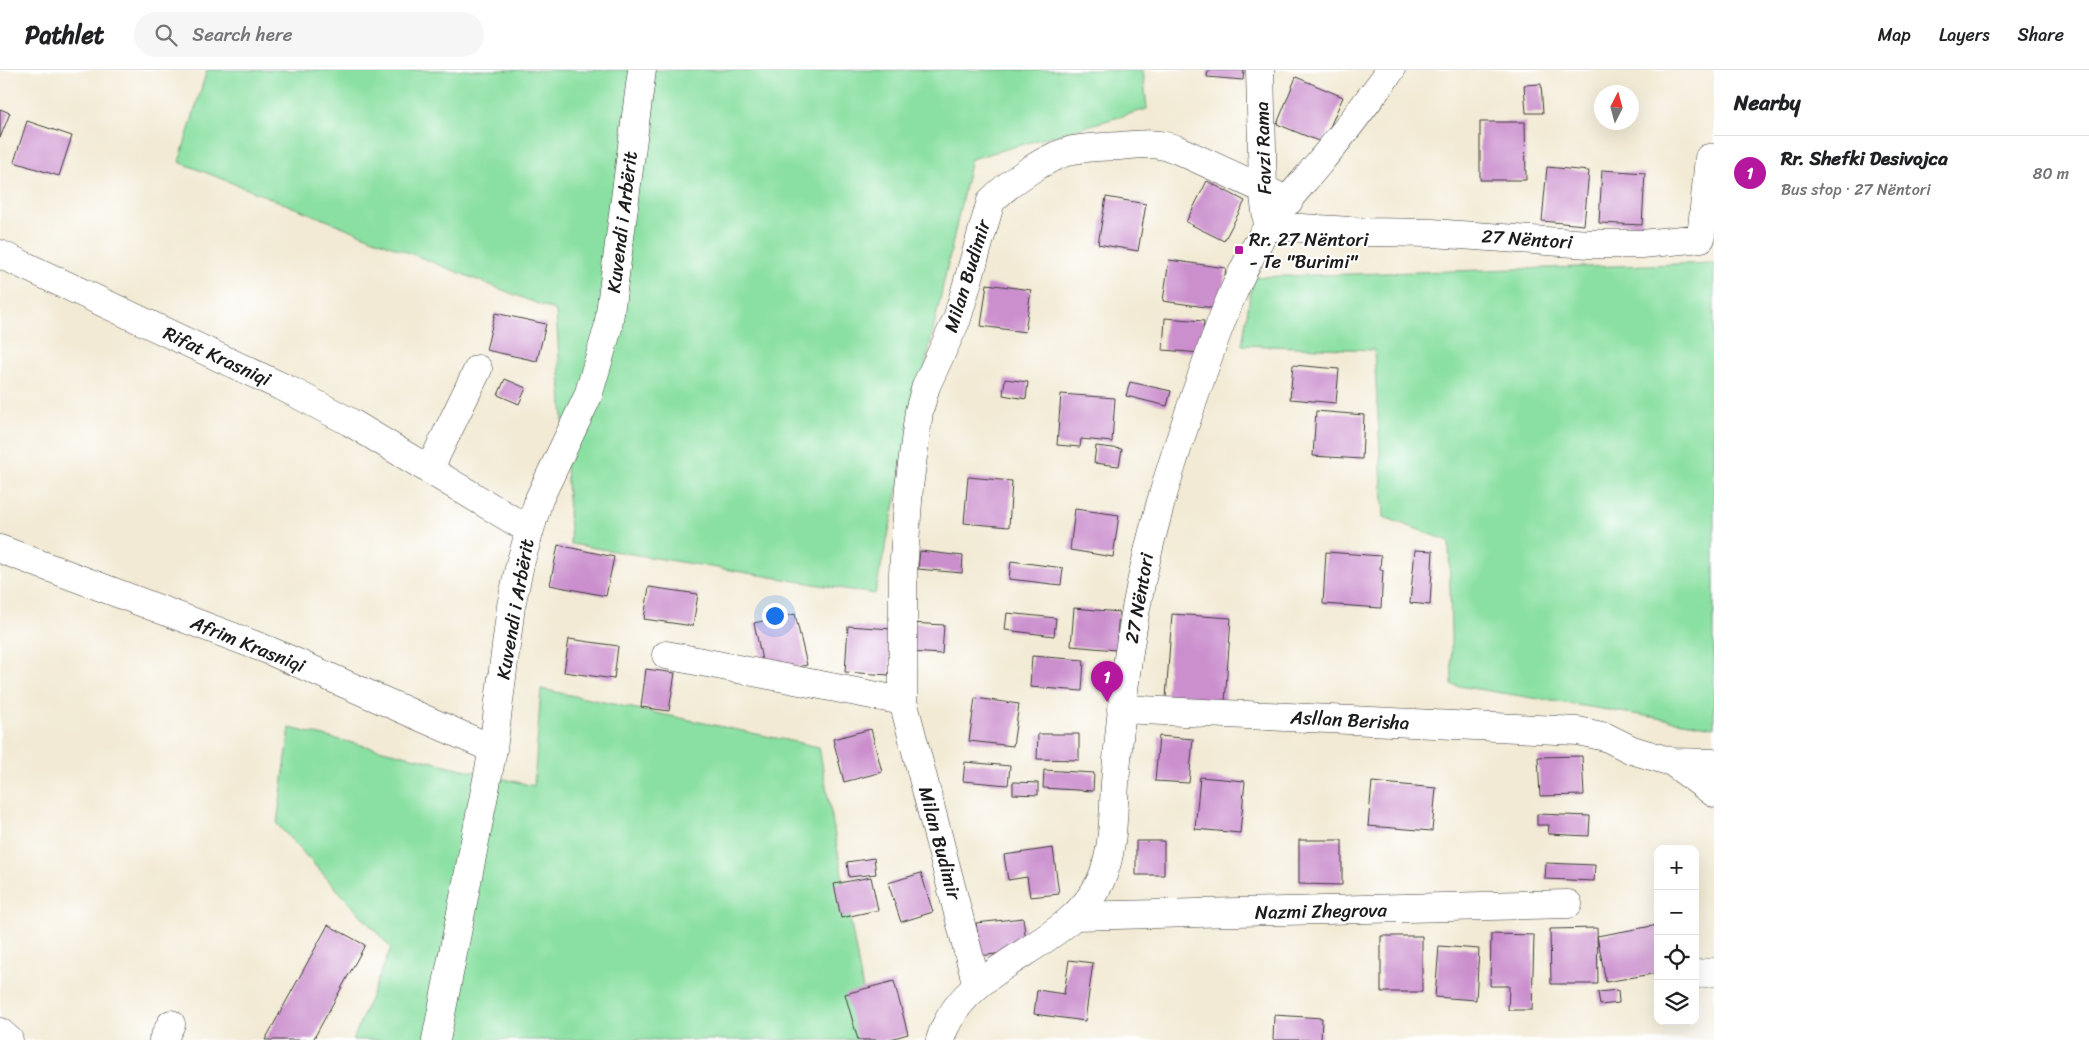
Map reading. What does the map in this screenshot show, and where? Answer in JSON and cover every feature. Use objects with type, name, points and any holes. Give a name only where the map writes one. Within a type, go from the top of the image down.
[{"type":"street","name":"Kuvendi i Arbërit","points":[[436,1040],[492,749],[511,606],[529,530],[539,498],[588,396],[600,362],[614,288],[642,70]]},
{"type":"street","name":"Favzi Rama","points":[[1260,70],[1263,189],[1268,226]]},
{"type":"street","name":"27 Nëntori","points":[[940,1040],[951,1015],[977,986],[1066,925],[1075,916],[1101,880],[1111,834],[1121,709],[1144,564],[1161,497],[1223,315],[1244,268],[1268,226],[1392,70]]},
{"type":"street","name":"Milan Budimir","points":[[977,986],[903,701],[903,572],[909,487],[919,411],[926,386],[957,320],[991,200],[1005,187],[1054,157],[1073,150],[1145,143],[1161,144],[1176,149],[1289,201]]},
{"type":"street","name":"27 Nëntori","points":[[1268,226],[1368,232],[1432,233],[1589,244],[1642,244],[1701,238],[1709,158],[1714,158]]},
{"type":"street","name":"Rifat Krasniqi","points":[[0,254],[278,385],[350,422],[529,530]]},
{"type":"street","points":[[429,470],[478,369]]},
{"type":"street","name":"Afrim Krasniqi","points":[[0,549],[268,650],[492,749]]},
{"type":"street","points":[[666,655],[903,701]]},
{"type":"street","name":"Asllan Berisha","points":[[1121,709],[1578,731],[1606,737],[1632,750],[1672,762]]},
{"type":"street","points":[[1672,762],[1714,763]]},
{"type":"street","points":[[1672,762],[1714,793]]},
{"type":"street","name":"Nazmi Zhegrova","points":[[1075,916],[1568,904]]},
{"type":"street","points":[[0,1032],[9,1040]]},
{"type":"green space","points":[[207,70],[1143,70],[1147,109],[971,159],[875,594],[571,544],[556,311],[179,162]]},
{"type":"green space","points":[[1714,263],[1714,727],[1452,685],[1449,541],[1384,517],[1374,350],[1242,345],[1253,277]]},
{"type":"green space","points":[[541,689],[819,747],[872,1040],[353,1040],[391,948],[277,824],[290,728],[534,786]]},
{"type":"building","points":[[1208,70],[1244,70],[1243,80],[1207,77]]},
{"type":"building","points":[[1296,77],[1343,97],[1323,143],[1277,124]]},
{"type":"building","points":[[1541,84],[1543,113],[1526,113],[1524,85]]},
{"type":"building","points":[[0,109],[10,113],[0,138]]},
{"type":"building","points":[[27,121],[72,136],[59,176],[14,162]]},
{"type":"building","points":[[1480,122],[1525,122],[1526,180],[1480,180]]},
{"type":"building","points":[[1547,167],[1589,171],[1584,225],[1542,221]]},
{"type":"building","points":[[1602,170],[1645,173],[1642,225],[1599,223]]},
{"type":"building","points":[[1207,181],[1245,201],[1224,241],[1186,222]]},
{"type":"building","points":[[1106,197],[1146,204],[1138,251],[1098,244]]},
{"type":"building","points":[[1169,260],[1226,268],[1220,309],[1163,301]]},
{"type":"building","points":[[987,284],[1031,290],[1025,332],[981,326]]},
{"type":"building","points":[[495,313],[546,324],[537,361],[486,350]]},
{"type":"building","points":[[1165,318],[1204,321],[1201,353],[1163,350]]},
{"type":"building","points":[[1293,365],[1339,369],[1336,403],[1290,399]]},
{"type":"building","points":[[505,379],[526,388],[519,404],[498,395]]},
{"type":"building","points":[[1005,379],[1028,382],[1026,399],[1003,395]]},
{"type":"building","points":[[1130,382],[1171,391],[1167,406],[1126,396]]},
{"type":"building","points":[[1061,394],[1115,398],[1112,442],[1081,439],[1080,447],[1057,445]]},
{"type":"building","points":[[1316,411],[1364,415],[1362,459],[1313,456]]},
{"type":"building","points":[[1096,446],[1122,449],[1119,466],[1094,463]]},
{"type":"building","points":[[968,477],[1012,481],[1009,527],[964,523]]},
{"type":"building","points":[[1075,509],[1119,515],[1113,557],[1070,550]]},
{"type":"building","points":[[558,545],[614,557],[606,596],[550,585]]},
{"type":"building","points":[[1415,550],[1433,551],[1430,605],[1410,603]]},
{"type":"building","points":[[920,551],[963,556],[962,573],[918,569]]},
{"type":"building","points":[[1326,552],[1381,556],[1380,570],[1383,570],[1381,608],[1323,604]]},
{"type":"building","points":[[1011,561],[1063,568],[1061,585],[1009,579]]},
{"type":"building","points":[[649,587],[698,594],[693,626],[644,619]]},
{"type":"building","points":[[1074,608],[1119,612],[1116,650],[1071,646]]},
{"type":"building","points":[[1007,613],[1056,618],[1054,636],[1005,630]]},
{"type":"building","points":[[795,614],[807,665],[765,674],[754,623]]},
{"type":"building","points":[[1172,614],[1231,618],[1224,716],[1165,712]]},
{"type":"building","points":[[911,623],[944,625],[942,654],[909,652]]},
{"type":"building","points":[[848,626],[892,629],[889,675],[845,672]]},
{"type":"building","points":[[569,639],[618,646],[614,679],[564,672]]},
{"type":"building","points":[[1032,656],[1084,660],[1082,691],[1030,687]]},
{"type":"building","points":[[646,669],[675,673],[669,711],[641,707]]},
{"type":"building","points":[[975,698],[1019,704],[1013,746],[969,741]]},
{"type":"building","points":[[871,729],[882,772],[844,782],[833,739]]},
{"type":"building","points":[[1038,734],[1079,734],[1079,760],[1037,759]]},
{"type":"building","points":[[1159,736],[1193,739],[1189,783],[1155,781]]},
{"type":"building","points":[[1582,756],[1584,795],[1540,796],[1538,757]]},
{"type":"building","points":[[965,762],[1010,766],[1008,785],[963,781]]},
{"type":"building","points":[[1044,770],[1094,773],[1093,791],[1043,788]]},
{"type":"building","points":[[1200,777],[1245,781],[1240,833],[1195,829]]},
{"type":"building","points":[[1013,782],[1038,783],[1038,795],[1013,794]]},
{"type":"building","points":[[1372,782],[1436,788],[1432,831],[1368,826]]},
{"type":"building","points":[[1537,814],[1590,816],[1589,836],[1548,834],[1549,825],[1537,825]]},
{"type":"building","points":[[1299,840],[1342,840],[1342,885],[1299,884]]},
{"type":"building","points":[[1136,841],[1164,841],[1164,875],[1136,875]]},
{"type":"building","points":[[1053,848],[1059,894],[1030,897],[1027,877],[1008,880],[1004,855]]},
{"type":"building","points":[[874,858],[876,874],[849,877],[847,862]]},
{"type":"building","points":[[1546,863],[1595,865],[1594,881],[1545,879]]},
{"type":"building","points":[[921,873],[933,912],[901,922],[888,883]]},
{"type":"building","points":[[871,877],[878,910],[841,918],[834,884]]},
{"type":"building","points":[[1023,918],[1027,950],[980,956],[976,923]]},
{"type":"building","points":[[328,925],[365,945],[313,1040],[265,1040]]},
{"type":"building","points":[[1654,926],[1654,974],[1606,982],[1597,936]]},
{"type":"building","points":[[1597,928],[1598,984],[1551,984],[1550,929]]},
{"type":"building","points":[[1491,934],[1534,935],[1532,1010],[1508,1010],[1509,986],[1490,986]]},
{"type":"building","points":[[1381,936],[1422,936],[1422,992],[1381,992]]},
{"type":"building","points":[[1439,946],[1479,949],[1476,1000],[1435,997]]},
{"type":"building","points":[[1069,960],[1093,963],[1085,1021],[1034,1014],[1037,990],[1064,994]]},
{"type":"building","points":[[894,981],[908,1034],[887,1040],[858,1040],[845,994]]},
{"type":"building","points":[[1618,990],[1619,1003],[1600,1005],[1598,992]]},
{"type":"building","points":[[1274,1015],[1322,1018],[1321,1040],[1273,1040]]},
{"type":"place","name":"Rr. 27 Nëntori - Te \"Burimi\"","points":[[1239,250]]},
{"type":"place","name":"Rr. Shefki Desivojca","points":[[1107,702]]}]
